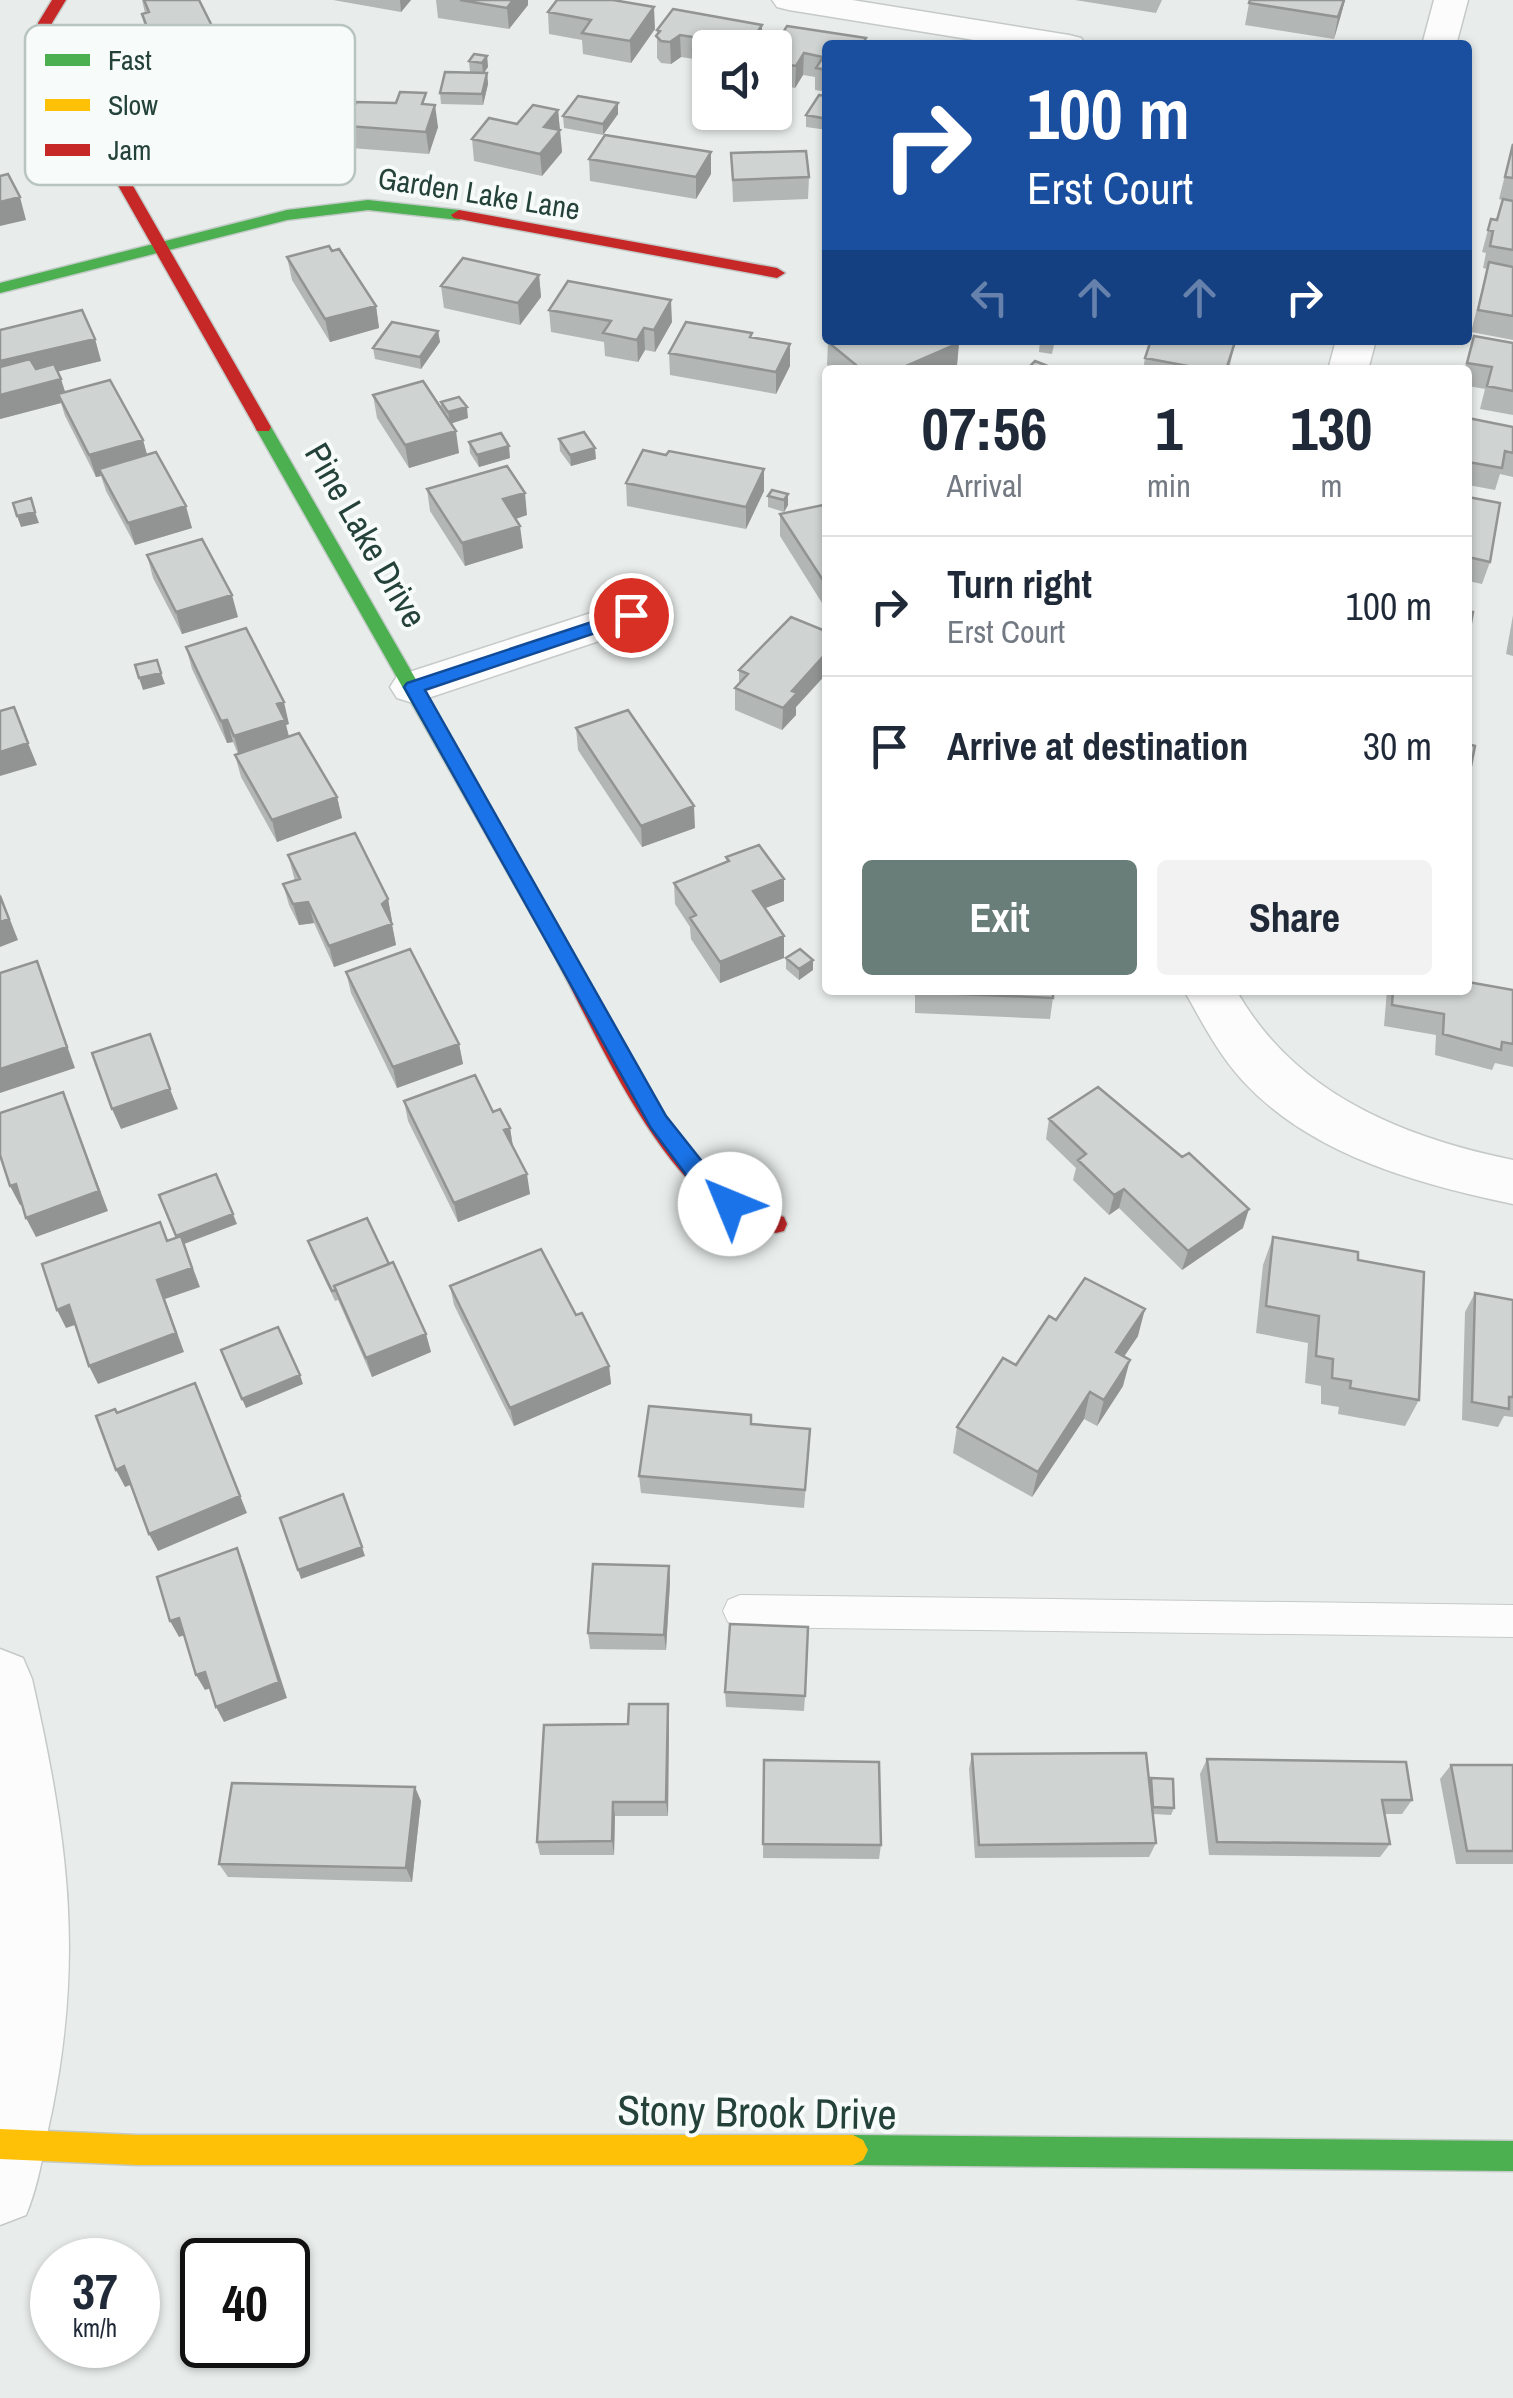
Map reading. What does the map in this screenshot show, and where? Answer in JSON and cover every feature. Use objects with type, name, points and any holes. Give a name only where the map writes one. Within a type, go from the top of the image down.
[{"type":"street","name":"Pine Lake Drive","points":[[45,25],[58,0]]},
{"type":"street","points":[[789,0],[1038,40]]},
{"type":"street","points":[[1440,40],[1452,0]]},
{"type":"street","name":"Pine Lake Drive","points":[[124,185],[414,687],[658,1122],[704,1181],[730,1204],[776,1224]]},
{"type":"street","name":"Garden Lake Lane","points":[[0,288],[319,210],[401,206],[776,273]]},
{"type":"street","points":[[414,687],[631,615]]},
{"type":"street","points":[[1213,995],[1230,1027],[1257,1061],[1291,1093],[1332,1121],[1377,1145],[1426,1163],[1513,1182]]},
{"type":"street","points":[[0,1679],[16,1749],[34,1874],[35,1996],[2,2159]]},
{"type":"street","name":"Stony Brook Drive","points":[[2,2159],[137,2150],[552,2147],[1513,2156]]},
{"type":"lane","points":[[740,1611],[1513,1621]]},
{"type":"building","points":[[144,0],[199,0],[212,25],[146,25],[142,14],[149,12]]},
{"type":"building","points":[[460,0],[513,0],[507,8]]},
{"type":"building","points":[[557,0],[613,0],[654,7],[630,41],[582,33],[591,20],[548,12]]},
{"type":"building","points":[[1344,0],[1338,17],[1249,3]]},
{"type":"building","points":[[673,9],[762,25],[759,30],[692,30],[692,37],[680,35],[670,42],[661,41],[657,30]]},
{"type":"building","points":[[787,26],[866,38],[822,40],[822,57],[804,53],[796,66],[792,65],[792,30],[784,30]]},
{"type":"building","points":[[474,54],[487,56],[482,63],[469,61]]},
{"type":"building","points":[[445,72],[487,73],[482,94],[440,93]]},
{"type":"building","points":[[400,92],[426,93],[422,104],[435,105],[426,132],[355,127],[356,102],[396,103]]},
{"type":"building","points":[[819,95],[822,95],[822,118],[806,115]]},
{"type":"building","points":[[578,96],[618,103],[603,124],[563,116]]},
{"type":"building","points":[[533,105],[558,110],[544,127],[560,130],[540,154],[472,139],[489,118],[517,124]]},
{"type":"building","points":[[605,135],[711,152],[696,177],[589,159]]},
{"type":"building","points":[[1513,144],[1513,178],[1505,177]]},
{"type":"building","points":[[806,151],[809,177],[733,180],[731,153]]},
{"type":"building","points":[[8,174],[20,197],[0,202],[0,176]]},
{"type":"building","points":[[1503,199],[1513,201],[1513,250],[1490,246],[1491,219],[1497,220]]},
{"type":"building","points":[[329,246],[332,251],[339,249],[376,306],[325,319],[287,257]]},
{"type":"building","points":[[463,258],[539,275],[518,303],[441,286]]},
{"type":"building","points":[[1489,262],[1513,267],[1513,316],[1478,310]]},
{"type":"building","points":[[568,281],[671,300],[654,330],[644,328],[637,340],[603,333],[611,321],[549,310]]},
{"type":"building","points":[[82,310],[95,339],[0,361],[0,330]]},
{"type":"building","points":[[392,322],[438,331],[420,357],[373,348]]},
{"type":"building","points":[[686,322],[790,344],[776,372],[669,353]]},
{"type":"building","points":[[1474,336],[1513,343],[1513,391],[1487,386],[1492,367],[1467,363]]},
{"type":"building","points":[[832,345],[954,345],[908,365],[856,365]]},
{"type":"building","points":[[1149,345],[1234,345],[1228,365],[1182,365],[1145,358]]},
{"type":"building","points":[[30,359],[36,369],[54,364],[61,379],[0,395],[0,367]]},
{"type":"building","points":[[110,380],[143,440],[89,455],[58,394]]},
{"type":"building","points":[[423,381],[456,431],[405,445],[373,395]]},
{"type":"building","points":[[459,397],[467,407],[448,412],[441,402]]},
{"type":"building","points":[[1472,419],[1513,427],[1513,453],[1505,451],[1502,468],[1472,463]]},
{"type":"building","points":[[584,432],[595,448],[570,455],[559,439]]},
{"type":"building","points":[[501,433],[509,446],[477,455],[469,442]]},
{"type":"building","points":[[643,450],[666,455],[669,451],[764,469],[746,507],[626,483]]},
{"type":"building","points":[[156,452],[186,506],[128,523],[99,469]]},
{"type":"building","points":[[507,466],[525,493],[503,499],[520,526],[462,543],[427,489]]},
{"type":"building","points":[[772,490],[788,494],[784,500],[768,496]]},
{"type":"building","points":[[31,498],[35,512],[17,516],[13,503]]},
{"type":"building","points":[[1472,498],[1500,503],[1490,562],[1472,558]]},
{"type":"building","points":[[822,505],[822,579],[780,514]]},
{"type":"building","points":[[202,539],[232,595],[176,612],[147,555]]},
{"type":"building","points":[[791,617],[822,630],[822,658],[792,691],[797,693],[783,708],[735,688],[748,674],[739,670]]},
{"type":"building","points":[[246,628],[284,702],[277,704],[285,720],[234,736],[227,720],[221,721],[186,647]]},
{"type":"building","points":[[157,660],[161,673],[139,678],[135,665]]},
{"type":"building","points":[[14,707],[28,743],[0,752],[0,711]]},
{"type":"building","points":[[628,710],[694,806],[641,826],[576,728]]},
{"type":"building","points":[[299,733],[337,797],[272,820],[235,755]]},
{"type":"building","points":[[355,833],[388,899],[382,904],[392,924],[329,946],[308,902],[293,904],[283,884],[300,879],[288,855]]},
{"type":"building","points":[[759,845],[784,879],[753,891],[784,936],[720,962],[690,918],[696,915],[674,883]]},
{"type":"building","points":[[0,896],[9,919],[0,922]]},
{"type":"building","points":[[410,949],[459,1044],[393,1067],[346,972]]},
{"type":"building","points":[[800,949],[813,960],[799,969],[786,958]]},
{"type":"building","points":[[37,961],[67,1047],[0,1069],[0,973]]},
{"type":"building","points":[[1472,983],[1513,990],[1513,1044],[1502,1042],[1501,1050],[1443,1034],[1444,1014],[1392,1005],[1393,995],[1472,995]]},
{"type":"building","points":[[985,995],[1053,995],[1053,998]]},
{"type":"building","points":[[150,1034],[170,1089],[112,1109],[92,1053]]},
{"type":"building","points":[[475,1075],[493,1112],[500,1109],[510,1128],[504,1130],[527,1174],[454,1203],[404,1101]]},
{"type":"building","points":[[1098,1087],[1182,1157],[1189,1153],[1249,1209],[1188,1251],[1124,1189],[1114,1195],[1078,1160],[1086,1154],[1049,1119]]},
{"type":"building","points":[[63,1092],[99,1191],[26,1218],[16,1184],[10,1186],[0,1155],[0,1113]]},
{"type":"building","points":[[216,1174],[233,1214],[176,1236],[159,1195]]},
{"type":"building","points":[[367,1218],[389,1264],[334,1286],[336,1290],[332,1291],[308,1241]]},
{"type":"building","points":[[160,1222],[167,1241],[181,1236],[192,1268],[157,1280],[176,1333],[89,1366],[69,1305],[57,1310],[42,1264]]},
{"type":"building","points":[[1273,1237],[1358,1252],[1358,1260],[1424,1272],[1419,1400],[1350,1388],[1351,1381],[1332,1378],[1333,1359],[1316,1356],[1319,1316],[1266,1306]]},
{"type":"building","points":[[541,1249],[576,1315],[582,1313],[609,1366],[510,1408],[450,1286]]},
{"type":"building","points":[[393,1262],[426,1334],[366,1358],[334,1286]]},
{"type":"building","points":[[1085,1278],[1145,1309],[1116,1352],[1130,1360],[1104,1400],[1090,1392],[1038,1472],[957,1427],[1003,1358],[1016,1365],[1049,1316],[1056,1320]]},
{"type":"building","points":[[1475,1293],[1513,1300],[1513,1397],[1509,1397],[1509,1409],[1472,1402]]},
{"type":"building","points":[[278,1327],[300,1375],[242,1399],[221,1350]]},
{"type":"building","points":[[195,1383],[240,1496],[149,1534],[124,1466],[116,1470],[96,1416],[115,1409],[117,1413]]},
{"type":"building","points":[[649,1406],[751,1415],[751,1424],[810,1429],[805,1490],[639,1476]]},
{"type":"building","points":[[343,1494],[362,1547],[298,1570],[280,1518]]},
{"type":"building","points":[[237,1548],[279,1682],[216,1707],[205,1672],[196,1675],[179,1618],[170,1621],[157,1577]]},
{"type":"building","points":[[593,1564],[669,1566],[664,1635],[588,1633]]},
{"type":"building","points":[[730,1624],[808,1627],[805,1696],[725,1692]]},
{"type":"building","points":[[629,1704],[668,1704],[666,1802],[613,1802],[612,1841],[537,1842],[544,1725],[628,1724]]},
{"type":"building","points":[[1146,1753],[1156,1843],[979,1845],[972,1754]]},
{"type":"building","points":[[1207,1759],[1406,1762],[1412,1800],[1382,1800],[1390,1844],[1217,1842]]},
{"type":"building","points":[[764,1760],[879,1762],[881,1845],[763,1844]]},
{"type":"building","points":[[1451,1765],[1513,1765],[1513,1851],[1467,1851]]},
{"type":"building","points":[[1151,1778],[1173,1779],[1174,1808],[1153,1807]]},
{"type":"building","points":[[232,1783],[415,1787],[406,1868],[219,1864]]},
{"type":"traffic: fast","points":[[0,288],[287,215],[368,205],[459,215]]},
{"type":"traffic: fast","points":[[263,427],[559,946]]},
{"type":"traffic: fast","points":[[853,2150],[1513,2156]]},
{"type":"traffic: slow","points":[[0,2144],[137,2150],[853,2150]]},
{"type":"traffic: jam","points":[[45,25],[59,0]]},
{"type":"traffic: jam","points":[[125,185],[263,427]]},
{"type":"traffic: jam","points":[[459,215],[777,273]]},
{"type":"traffic: jam","points":[[559,946],[634,1083],[678,1151],[727,1202],[776,1224]]},
{"type":"route","points":[[631,615],[414,687],[658,1122],[704,1181],[730,1204]]}]
